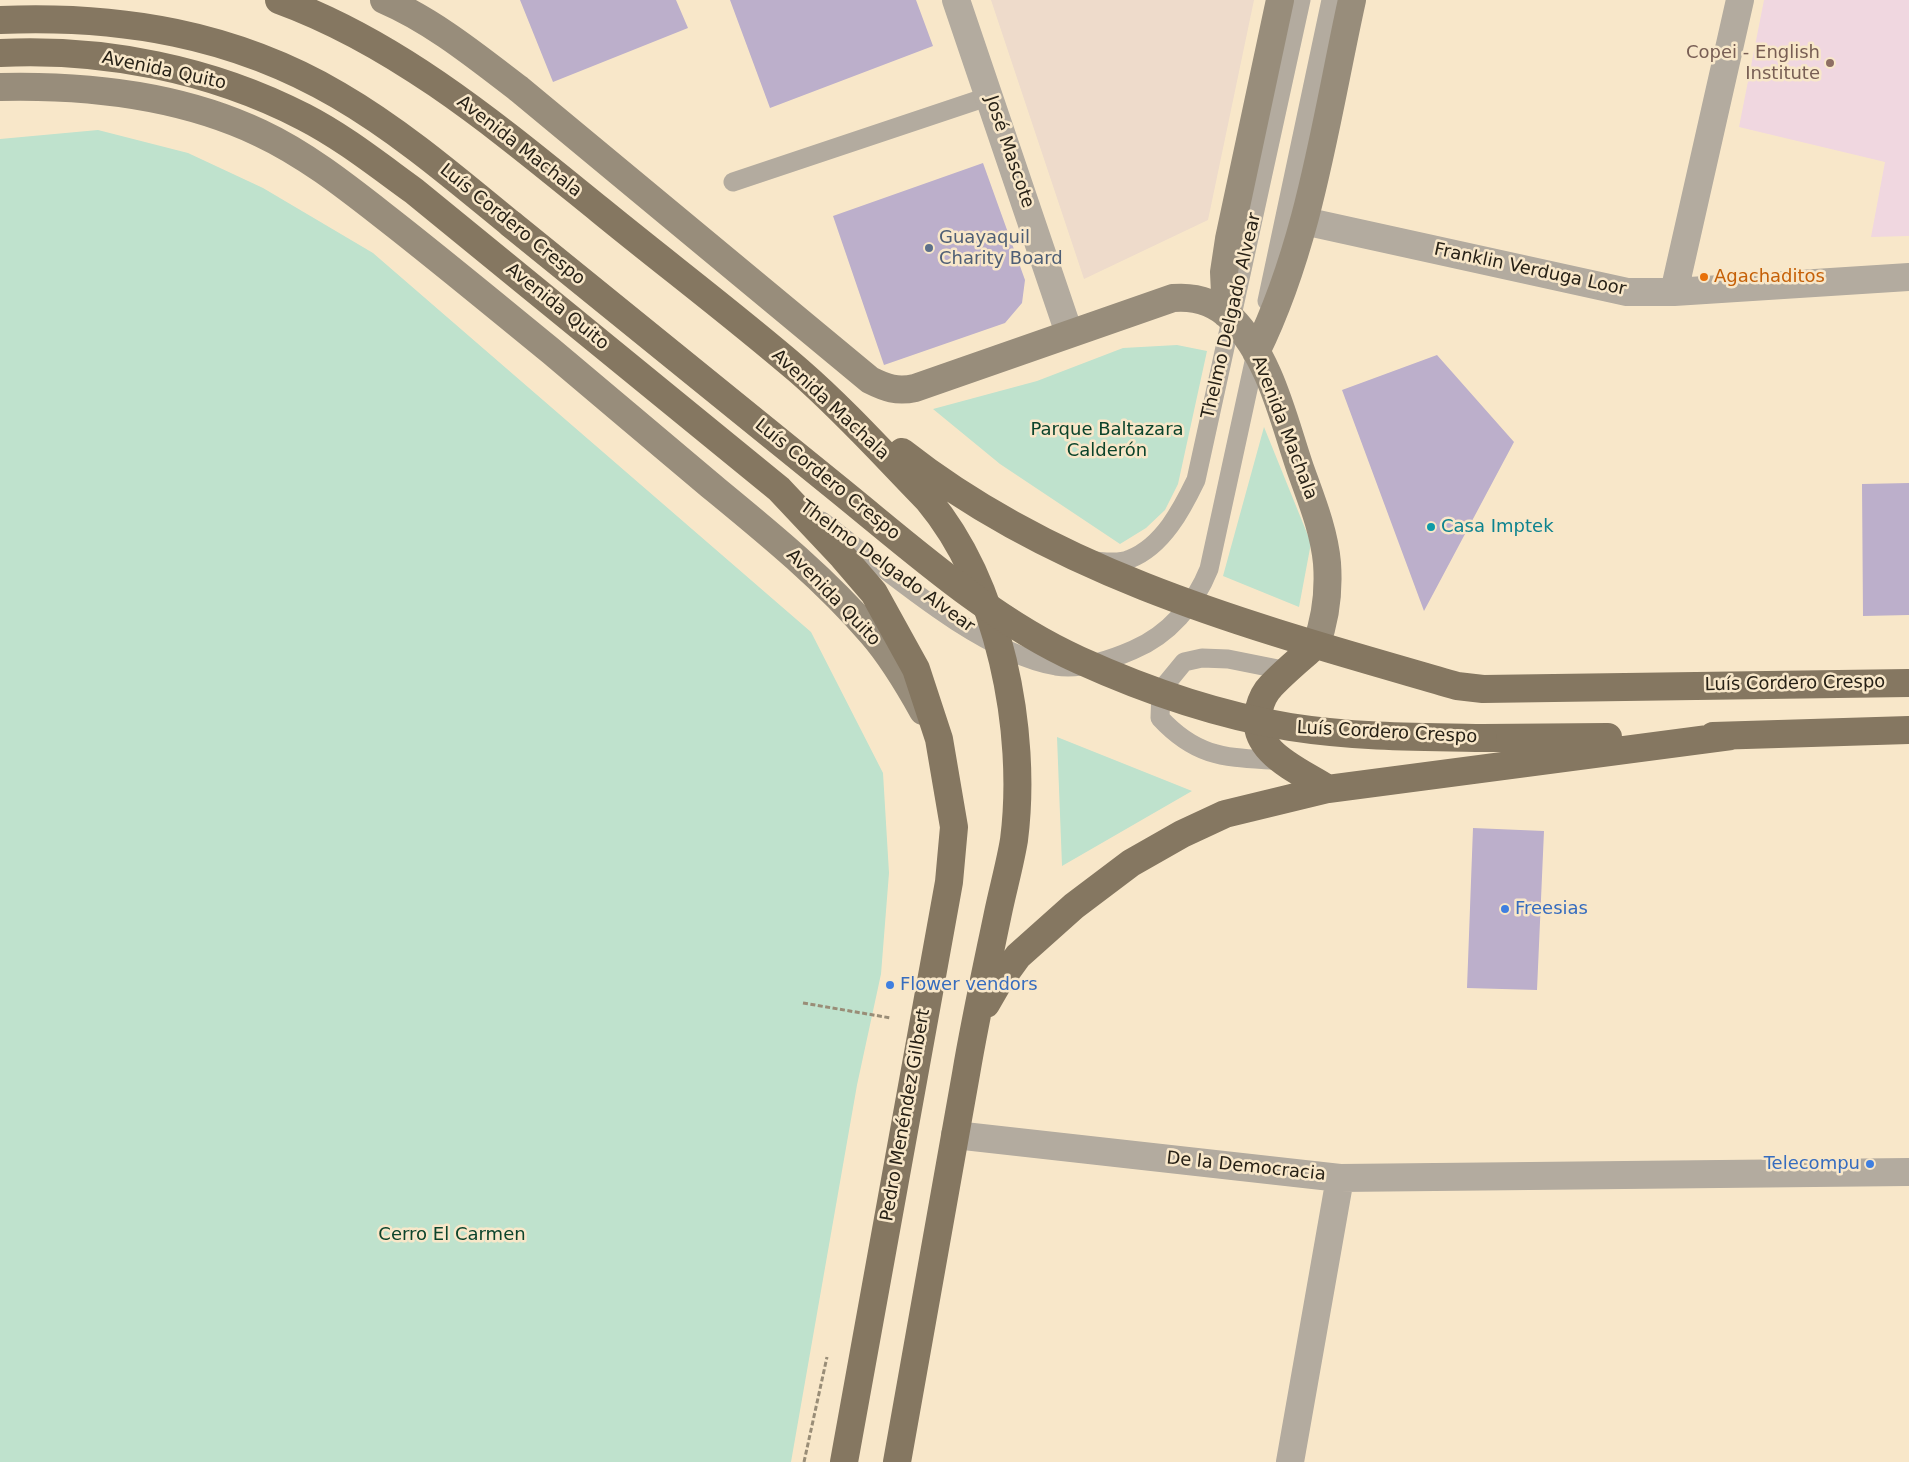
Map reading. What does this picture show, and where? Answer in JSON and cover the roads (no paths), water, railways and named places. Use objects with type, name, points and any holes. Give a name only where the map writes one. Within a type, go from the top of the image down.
[{"type":"main road","name":"Avenida Machala","points":[[279,0],[313,12],[358,34],[415,69],[525,149],[800,372],[928,500],[947,522],[961,545],[982,595],[998,645],[1015,736],[1017,790],[1014,840],[974,1028]]},
{"type":"main road","name":"Avenida Machala","points":[[384,0],[398,6],[462,45],[519,89],[870,380],[886,388],[902,391],[915,388],[1069,332],[1173,298],[1198,298],[1230,316],[1256,352],[1280,408],[1325,545],[1327,602],[1316,645]]},
{"type":"main road","name":"Thelmo Delgado Alvear","points":[[1230,316],[1224,278],[1228,248],[1280,0]]},
{"type":"main road","name":"Thelmo Delgado Alvear","points":[[1256,352],[1286,285],[1304,221],[1352,0]]},
{"type":"main road","name":"Luís Cordero Crespo","points":[[0,20],[67,19],[120,23],[178,32],[230,45],[280,65],[339,95],[434,162],[971,594],[1003,618],[1077,659],[1170,696],[1244,717],[1289,727],[1374,736],[1483,738],[1731,736]]},
{"type":"main road","name":"Avenida Quito","points":[[0,53],[46,51],[110,57],[215,79],[266,98],[306,118],[356,148],[414,191],[779,489],[874,593],[916,669],[939,739]]},
{"type":"main road","name":"Avenida Quito","points":[[0,87],[64,88],[115,92],[165,101],[216,116],[260,133],[346,186],[453,270],[754,521],[823,583],[873,634],[904,677],[939,739]]},
{"type":"main road","name":"Luís Cordero Crespo","points":[[800,372],[941,483],[990,513],[1080,560],[1191,604],[1316,645],[1457,686],[1483,689],[1909,682]]},
{"type":"main road","points":[[1316,645],[1269,687],[1260,702],[1257,726],[1262,743],[1282,761],[1328,789]]},
{"type":"main road","points":[[897,1462],[974,1028],[997,985],[1018,956],[1043,931],[1131,863],[1182,834],[1225,814],[1328,789],[1731,736],[1909,730]]},
{"type":"main road","name":"Pedro Menéndez Gilbert","points":[[844,1462],[948,882],[954,827],[939,739]]},
{"type":"street","name":"José Mascote","points":[[956,0],[1069,332]]},
{"type":"street","points":[[1674,292],[1740,0]]},
{"type":"street","name":"Franklin Verduga Loor","points":[[1304,221],[1627,292],[1674,292],[1909,277]]},
{"type":"street","name":"De la Democracia","points":[[955,1135],[1340,1178],[1290,1462]]},
{"type":"street","points":[[1340,1178],[1909,1172]]},
{"type":"lane","name":"Thelmo Delgado Alvear","points":[[1080,560],[1113,563],[1130,560],[1156,541],[1179,513],[1196,480],[1230,316],[1301,0]]},
{"type":"lane","name":"Thelmo Delgado Alvear","points":[[779,489],[950,618],[998,645],[1057,666],[1082,666],[1114,658],[1140,647],[1174,622],[1201,590],[1209,569],[1331,0]]},
{"type":"lane","points":[[733,182],[990,96]]},
{"type":"lane","points":[[1282,761],[1220,756],[1199,749],[1183,740],[1160,718],[1160,703],[1161,690],[1184,662],[1202,658],[1228,659],[1288,671]]},
{"type":"place","name":"Copei - English Institute","points":[[1830,63]]},
{"type":"place","name":"Guayaquil Charity Board","points":[[929,248]]},
{"type":"place","name":"Agachaditos","points":[[1704,277]]},
{"type":"place","name":"Casa Imptek","points":[[1431,527]]},
{"type":"place","name":"Freesias","points":[[1505,909]]},
{"type":"place","name":"Flower vendors","points":[[890,985]]},
{"type":"place","name":"Telecompu","points":[[1870,1164]]},
{"type":"park label","name":"Parque Baltazara Calderón","points":[[1107,440]]},
{"type":"park label","name":"Cerro El Carmen","points":[[452,1235]]}]
